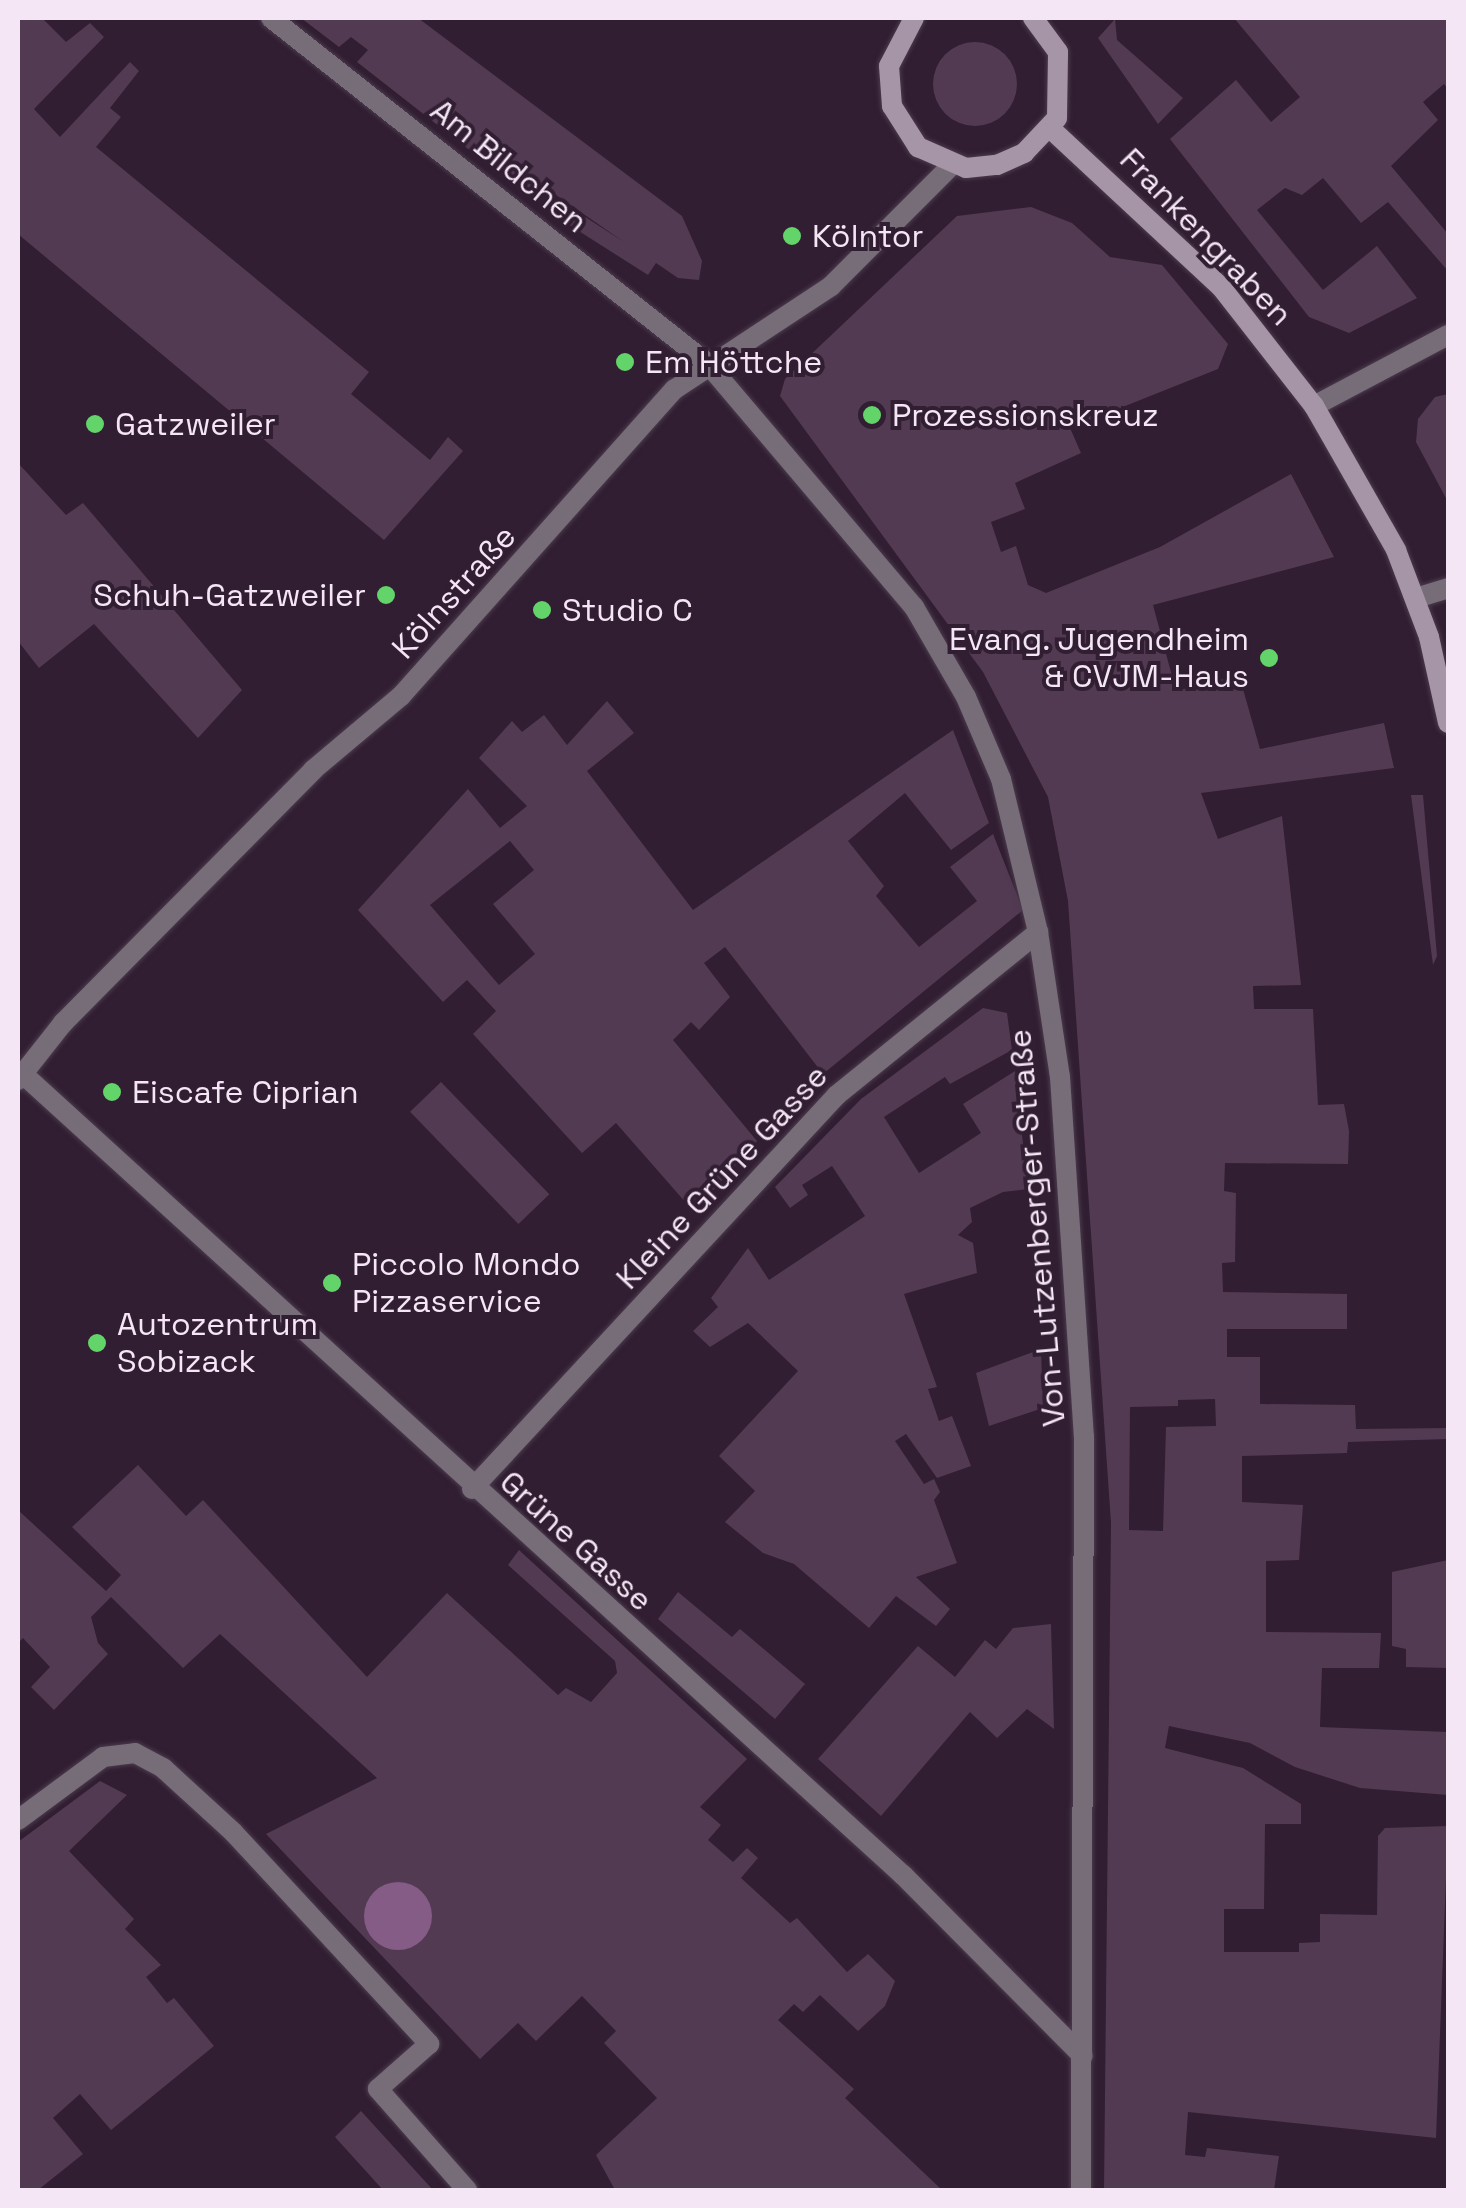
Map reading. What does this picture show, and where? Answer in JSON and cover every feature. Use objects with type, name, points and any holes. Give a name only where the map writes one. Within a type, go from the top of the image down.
[{"type":"street","name":"Am Bildchen","points":[[271,18],[707,363]]},
{"type":"street","points":[[911,19],[889,66],[892,106],[918,147],[952,165],[997,165],[1052,130],[1062,69],[1053,39],[1033,18]]},
{"type":"street","name":"Frankengraben","points":[[1052,130],[1221,287],[1314,406],[1360,481],[1416,598],[1448,723]]},
{"type":"street","name":"Kölnstraße","points":[[21,1077],[63,1023],[313,770],[401,696],[675,389],[707,363],[831,286],[952,165]]},
{"type":"street","points":[[1314,406],[1448,335]]},
{"type":"street","name":"Von-Lutzenberger-Straße","points":[[707,363],[893,578],[931,634],[1002,779],[1038,932],[1060,1078],[1084,1437],[1081,2190]]},
{"type":"street","points":[[1416,598],[1448,588]]},
{"type":"street","name":"Kleine Grüne Gasse","points":[[472,1489],[837,1094],[1038,932]]},
{"type":"street","name":"Grüne Gasse","points":[[21,1077],[903,1875],[1082,2056]]},
{"type":"street","points":[[18,1820],[103,1757],[135,1753],[163,1768],[232,1832],[429,2044],[378,2089],[467,2190]]},
{"type":"shaded area","points":[[18,18],[42,18],[66,42],[90,23],[104,37],[34,109],[60,137],[130,62],[139,71],[110,108],[121,117],[96,147],[369,372],[351,394],[430,460],[448,437],[463,451],[384,540],[18,234]]},
{"type":"shaded area","points":[[301,18],[418,18],[682,216],[702,261],[699,280],[678,278],[656,263],[648,275],[552,214],[562,202],[624,242],[546,188],[537,203],[357,62],[368,50],[351,37],[339,47]]},
{"type":"shaded area","points":[[1234,18],[1448,18],[1448,89],[1444,84],[1423,102],[1438,120],[1391,166],[1448,234],[1448,271],[1388,202],[1361,223],[1323,178],[1302,195],[1285,188],[1257,210],[1323,290],[1377,246],[1417,298],[1349,333],[1309,317],[1170,139],[1236,80],[1271,122],[1300,97]]},
{"type":"shaded area","points":[[1115,19],[1117,40],[1183,98],[1158,124],[1098,38]]},
{"type":"shaded area","points":[[975,42],[991,45],[1005,54],[1014,68],[1014,100],[1005,114],[991,123],[975,126],[959,123],[945,114],[936,100],[933,84],[936,68],[945,54],[959,45]]},
{"type":"shaded area","points":[[1031,207],[1072,223],[1110,257],[1162,265],[1228,344],[1218,369],[1070,428],[1081,453],[1015,483],[1025,509],[991,522],[1001,552],[1016,546],[1028,585],[1046,593],[1160,547],[1291,474],[1334,557],[1153,605],[1176,691],[1239,675],[1260,749],[1384,723],[1394,768],[1201,793],[1218,839],[1282,816],[1301,985],[1253,986],[1254,1009],[1313,1009],[1318,1105],[1344,1104],[1349,1131],[1348,1164],[1225,1163],[1224,1191],[1236,1193],[1235,1262],[1222,1263],[1223,1292],[1347,1294],[1347,1329],[1227,1329],[1227,1357],[1260,1357],[1260,1404],[1355,1405],[1356,1429],[1448,1428],[1448,1439],[1348,1442],[1347,1453],[1242,1456],[1242,1502],[1303,1505],[1299,1560],[1266,1561],[1266,1632],[1381,1633],[1379,1668],[1322,1668],[1320,1727],[1448,1732],[1448,1795],[1360,1788],[1295,1767],[1250,1743],[1169,1726],[1165,1748],[1243,1768],[1301,1804],[1301,1824],[1265,1824],[1264,1909],[1224,1909],[1224,1952],[1299,1952],[1299,1943],[1320,1942],[1320,1914],[1377,1915],[1378,1836],[1385,1828],[1448,1826],[1436,2138],[1188,2112],[1185,2155],[1205,2157],[1207,2148],[1279,2156],[1274,2190],[1104,2190],[1111,1523],[1068,901],[1048,797],[983,672],[780,396],[785,379],[957,216]],"holes":[[[1215,1399],[1216,1426],[1166,1427],[1163,1531],[1129,1530],[1130,1407],[1178,1406],[1178,1400]]]},
{"type":"shaded area","points":[[1448,394],[1448,502],[1416,442],[1418,419],[1435,397]]},
{"type":"shaded area","points":[[18,463],[66,515],[83,503],[242,690],[198,738],[94,624],[39,668],[18,641]]},
{"type":"shaded area","points":[[607,701],[634,733],[587,771],[693,910],[953,730],[989,823],[951,850],[905,793],[848,841],[884,886],[876,896],[919,947],[977,901],[950,867],[993,834],[1023,910],[823,1074],[725,947],[704,963],[730,997],[699,1030],[691,1022],[673,1040],[757,1141],[694,1212],[616,1123],[582,1153],[473,1034],[496,1011],[467,980],[443,1002],[358,910],[468,789],[500,828],[527,806],[479,758],[512,721],[522,732],[544,715],[567,745]],"holes":[[[510,841],[534,870],[493,904],[535,954],[499,985],[430,905]]]},
{"type":"shaded area","points":[[1411,795],[1423,795],[1437,956],[1433,965]]},
{"type":"shaded area","points":[[983,1008],[1007,1013],[1012,1050],[950,1084],[945,1077],[884,1117],[919,1173],[981,1133],[963,1104],[1015,1071],[1028,1189],[1003,1192],[970,1208],[972,1222],[958,1235],[973,1243],[977,1273],[904,1294],[937,1387],[928,1389],[939,1421],[952,1416],[971,1466],[937,1478],[906,1434],[895,1441],[924,1484],[934,1479],[940,1492],[934,1500],[957,1563],[916,1577],[950,1609],[936,1626],[896,1596],[869,1628],[794,1564],[763,1553],[725,1522],[755,1491],[719,1456],[798,1371],[748,1323],[710,1347],[693,1331],[718,1307],[711,1298],[748,1248],[769,1280],[865,1216],[832,1166],[802,1185],[808,1195],[790,1208],[775,1187],[861,1099]]},
{"type":"shaded area","points":[[441,1082],[549,1194],[518,1224],[410,1112]]},
{"type":"shaded area","points":[[1041,1349],[1043,1408],[989,1426],[976,1373]]},
{"type":"shaded area","points":[[138,1465],[186,1516],[203,1500],[367,1677],[447,1593],[558,1695],[566,1688],[591,1702],[617,1673],[615,1661],[508,1565],[519,1550],[747,1759],[700,1807],[721,1825],[708,1840],[733,1862],[747,1848],[758,1858],[741,1878],[790,1923],[797,1918],[847,1972],[868,1954],[895,1981],[885,2006],[858,2031],[820,1995],[803,2012],[794,2004],[778,2020],[854,2089],[845,2098],[942,2190],[615,2190],[596,2155],[657,2098],[604,2043],[616,2031],[582,1996],[536,2041],[518,2023],[480,2059],[266,1834],[377,1778],[220,1634],[183,1668],[111,1597],[91,1617],[98,1643],[108,1654],[54,1710],[31,1687],[50,1667],[23,1638],[18,1643],[18,1510],[106,1591],[121,1575],[72,1527]]},
{"type":"shaded area","points":[[1448,1560],[1448,1668],[1406,1667],[1406,1649],[1392,1646],[1392,1572]]},
{"type":"shaded area","points":[[678,1592],[732,1637],[740,1629],[805,1684],[775,1719],[658,1619]]},
{"type":"shaded area","points":[[1051,1624],[1054,1729],[1027,1709],[997,1738],[970,1712],[881,1816],[818,1759],[918,1646],[955,1677],[985,1640],[996,1649],[1013,1628]]},
{"type":"shaded area","points":[[100,1781],[127,1795],[69,1851],[134,1919],[125,1929],[161,1965],[146,1977],[167,2003],[174,1998],[214,2046],[111,2130],[80,2094],[53,2118],[83,2154],[38,2190],[18,2190],[18,1842]]},
{"type":"shaded area","points":[[398,1882],[422,1892],[432,1916],[422,1940],[398,1950],[374,1940],[364,1916],[374,1892]]},
{"type":"shaded area","points":[[361,2111],[433,2190],[383,2190],[335,2137]]},
{"type":"place","name":"Kölntor","points":[[792,236]]},
{"type":"place","name":"Em Höttche","points":[[625,362]]},
{"type":"place","name":"Prozessionskreuz","points":[[872,415]]},
{"type":"place","name":"Gatzweiler","points":[[95,424]]},
{"type":"place","name":"Schuh-Gatzweiler","points":[[386,595]]},
{"type":"place","name":"Studio C","points":[[542,610]]},
{"type":"place","name":"Evang. Jugendheim & CVJM-Haus","points":[[1269,658]]},
{"type":"place","name":"Eiscafe Ciprian","points":[[112,1092]]},
{"type":"place","name":"Piccolo Mondo Pizzaservice","points":[[332,1283]]},
{"type":"place","name":"Autozentrum Sobizack","points":[[97,1343]]}]
